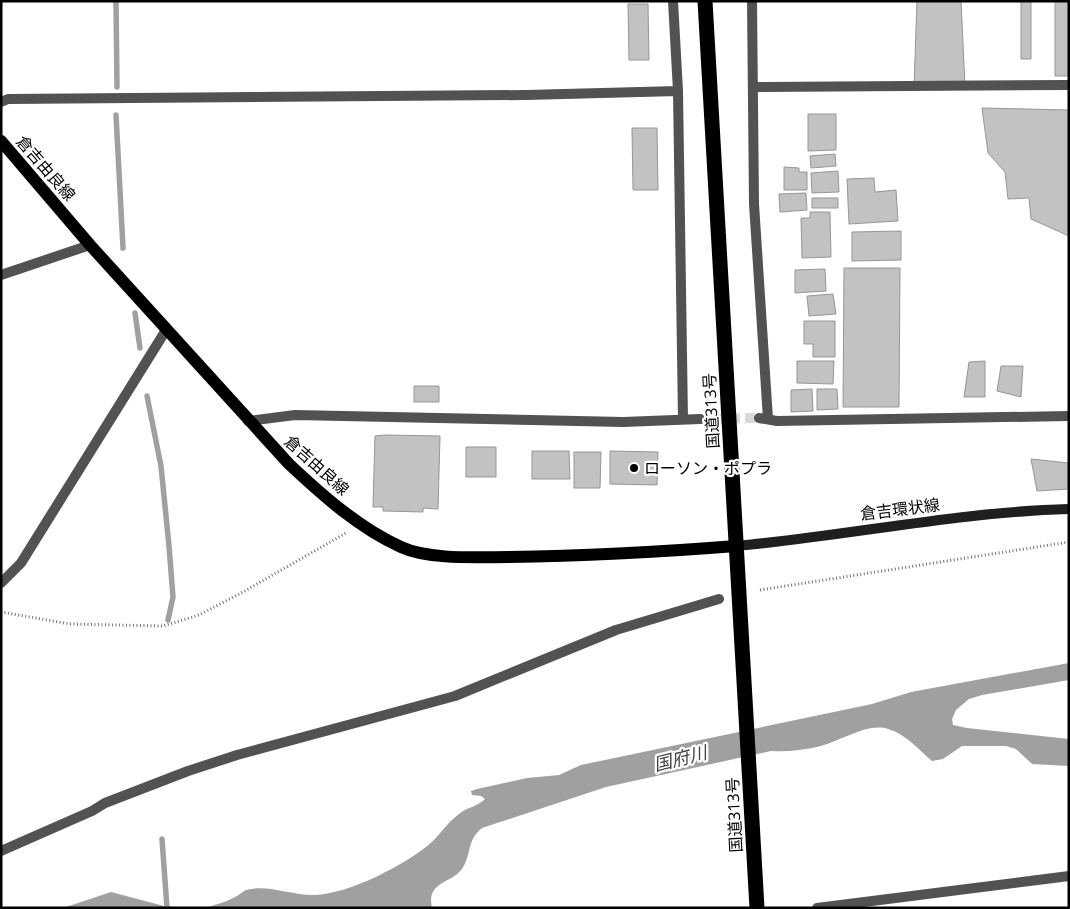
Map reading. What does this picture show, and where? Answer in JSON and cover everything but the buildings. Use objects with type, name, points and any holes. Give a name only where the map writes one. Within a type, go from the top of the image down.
[{"type":"highway","name":"国道313号","points":[[705,1],[757,902]]},
{"type":"main road","name":"倉吉由良線","points":[[1,141],[90,245],[248,421],[320,493],[362,524],[402,548],[452,558],[632,553],[736,546]]},
{"type":"main road","name":"倉吉環状線","points":[[736,546],[1023,510],[1069,509]]},
{"type":"street","points":[[673,1],[678,91],[683,419]]},
{"type":"street","points":[[752,1],[754,204],[763,418],[777,421],[1069,416]]},
{"type":"street","points":[[754,86],[1069,86]]},
{"type":"street","points":[[1,102],[8,99],[526,95],[678,91]]},
{"type":"street","points":[[1,275],[90,245]]},
{"type":"street","points":[[1,583],[21,563],[166,330]]},
{"type":"street","points":[[248,421],[294,415],[623,422],[700,419]]},
{"type":"street","points":[[1,851],[92,812],[105,804],[188,771],[237,755],[455,696],[616,630],[719,599]]},
{"type":"street","points":[[817,908],[1069,876]]},
{"type":"path","points":[[1,612],[70,624],[163,626],[199,615],[362,524]]},
{"type":"path","points":[[760,590],[1069,542]]},
{"type":"water","name":"国府川","points":[[1069,663],[1069,680],[982,695],[969,699],[956,710],[952,719],[953,725],[967,728],[1069,739],[1069,766],[1032,764],[1016,749],[1006,746],[962,746],[943,759],[932,761],[900,734],[888,729],[872,728],[854,733],[829,744],[803,750],[771,751],[606,787],[482,828],[471,843],[462,869],[436,888],[431,899],[432,908],[204,908],[226,901],[246,890],[263,888],[315,895],[360,884],[393,868],[421,851],[455,817],[482,802],[485,799],[481,796],[472,795],[471,791],[477,789],[527,778],[559,775],[581,765],[872,704],[911,692]]},
{"type":"water","points":[[111,892],[164,906],[188,908],[63,908]]},
{"type":"waterway","points":[[116,1],[117,87]]},
{"type":"waterway","points":[[116,115],[123,248]]},
{"type":"waterway","points":[[135,313],[140,348]]},
{"type":"waterway","points":[[147,396],[161,466],[169,546],[173,597],[168,620]]},
{"type":"waterway","points":[[162,839],[167,908]]},
{"type":"tunnel","points":[[700,419],[759,418]]},
{"type":"place","name":"ローソン・ポプラ","points":[[634,468]]}]
